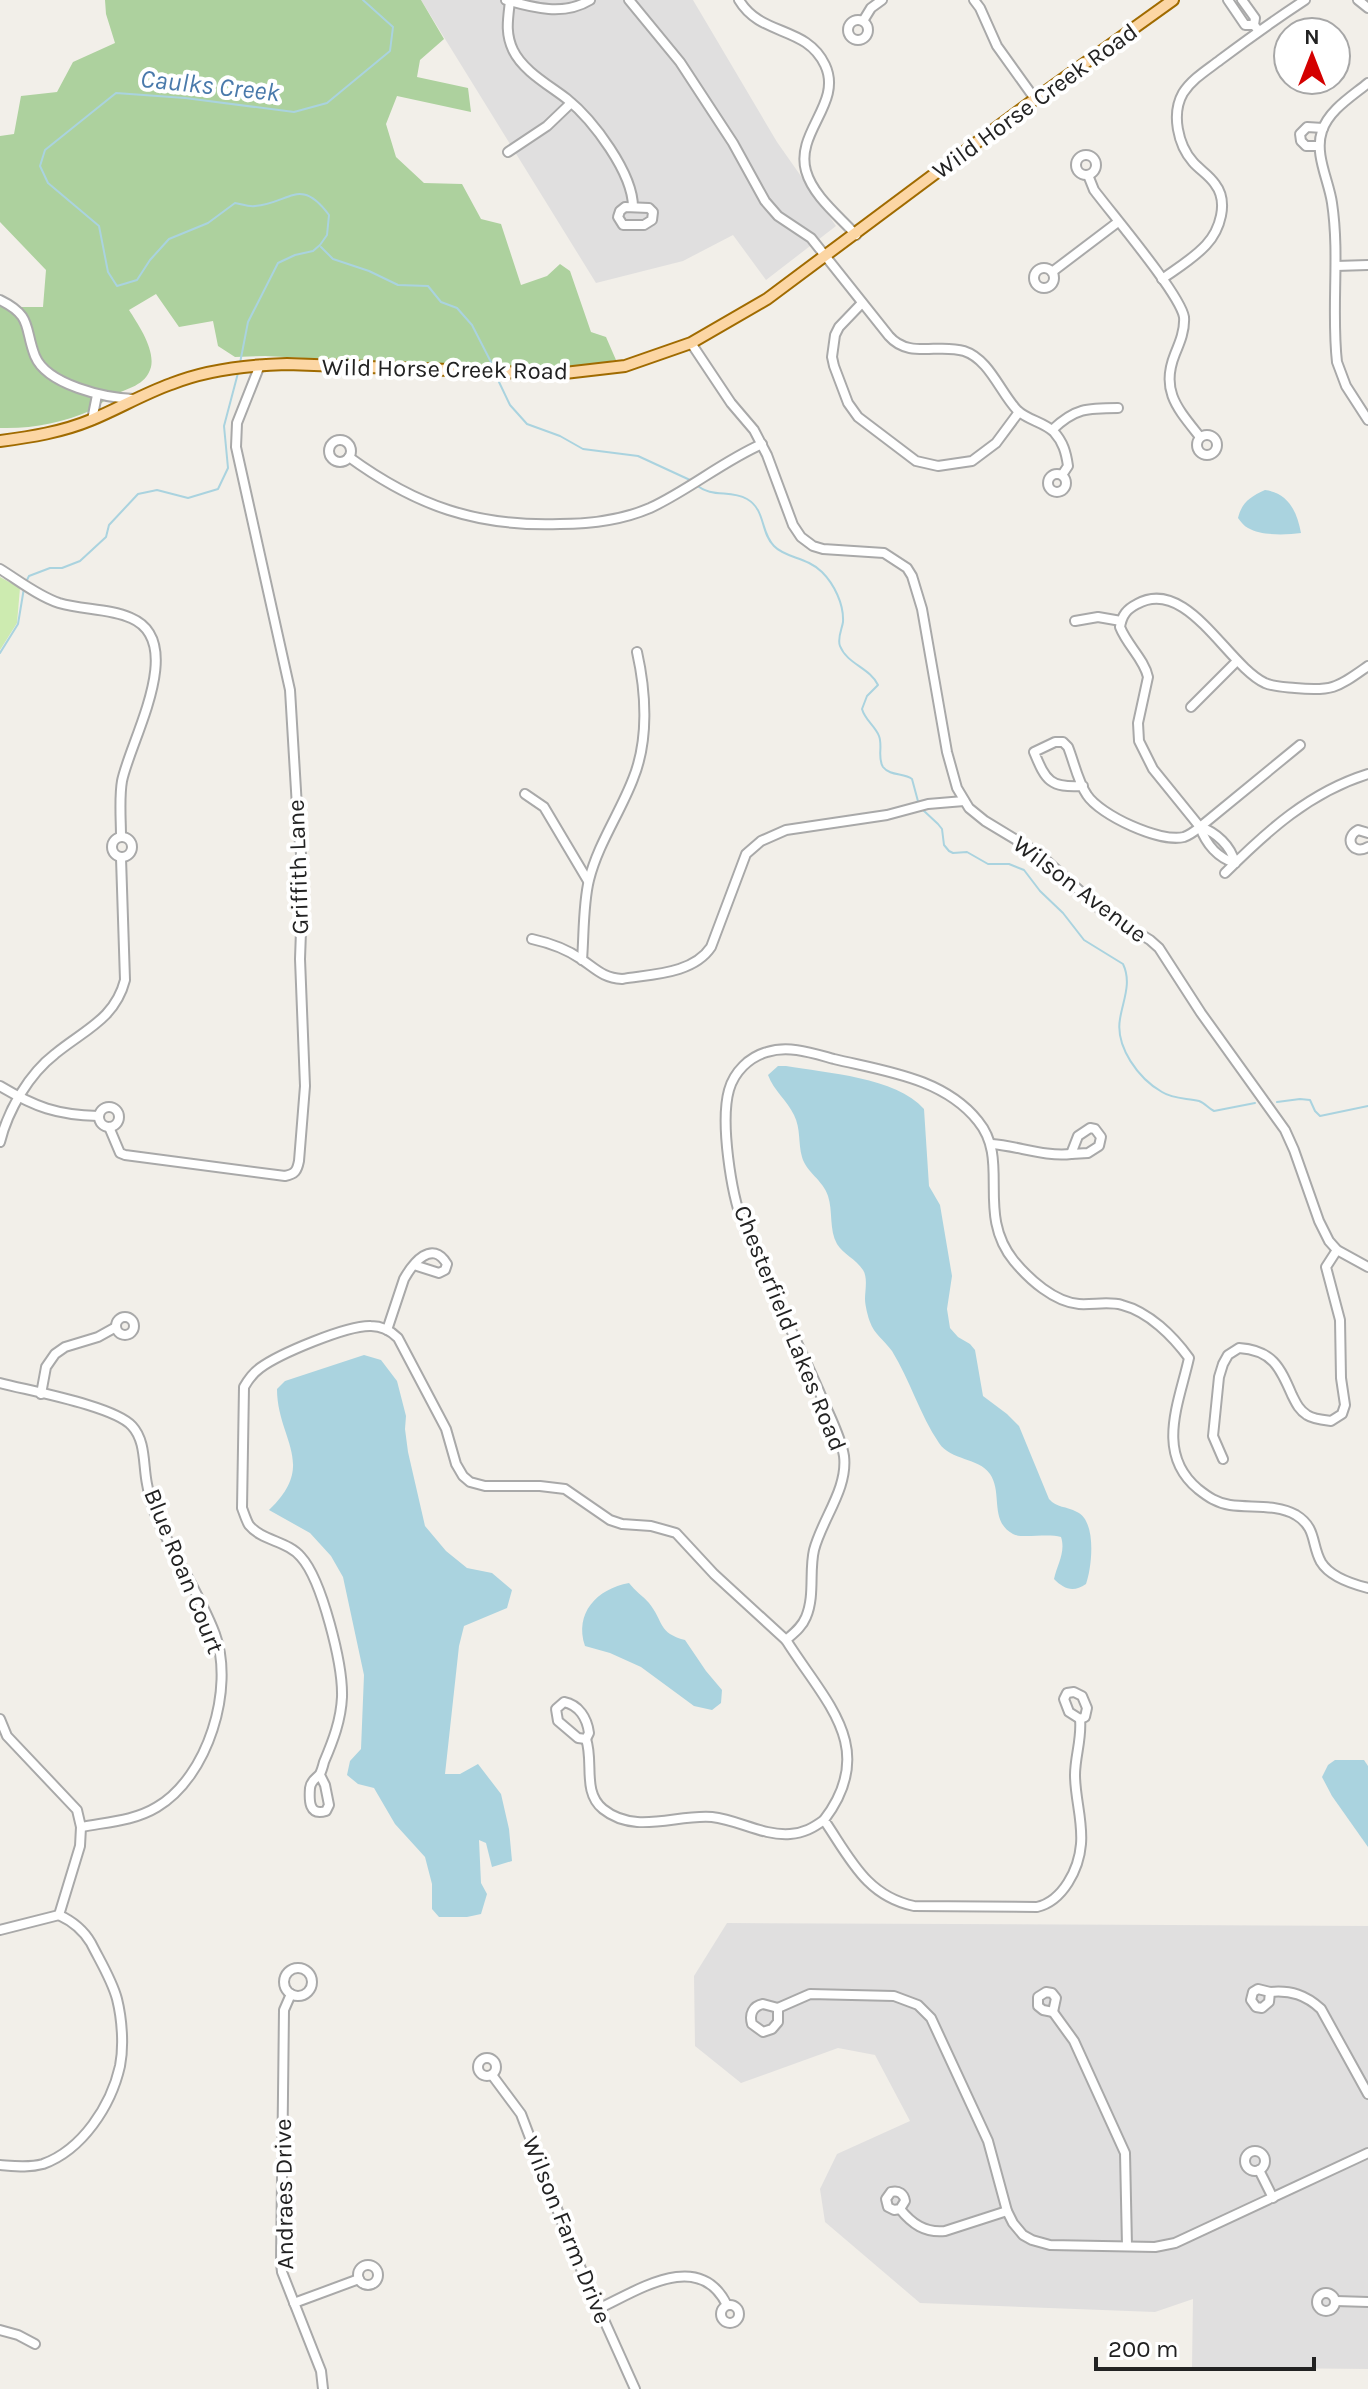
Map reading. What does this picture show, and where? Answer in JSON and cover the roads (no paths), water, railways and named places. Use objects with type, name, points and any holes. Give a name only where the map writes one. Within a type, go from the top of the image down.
[{"type":"main road","name":"Wild Horse Creek Road","points":[[0,441],[61,430],[92,420],[172,383],[218,370],[256,365],[556,374],[625,366],[691,343],[758,305],[1173,0]]},
{"type":"street","points":[[590,0],[581,6],[549,10],[508,1],[506,29],[522,64],[588,119],[626,175],[633,207]]},
{"type":"street","points":[[629,0],[680,62],[733,143],[765,201],[778,216],[811,238],[898,345],[920,350],[953,349],[980,361],[1019,412],[1052,430],[1063,445],[1068,466],[1062,475]]},
{"type":"street","points":[[739,0],[747,12],[765,25],[801,38],[814,49],[825,65],[830,81],[829,95],[806,146],[806,172],[816,190],[856,235]]},
{"type":"street","points":[[863,21],[871,8],[882,0]]},
{"type":"street","points":[[974,0],[997,46],[1035,99]]},
{"type":"street","points":[[1228,0],[1245,25],[1256,28]]},
{"type":"street","points":[[1242,0],[1255,18],[1256,28]]},
{"type":"street","points":[[1162,279],[1208,243],[1222,214],[1220,191],[1206,172],[1194,163],[1180,138],[1179,102],[1191,83],[1256,28],[1305,0]]},
{"type":"street","points":[[1358,0],[1368,8]]},
{"type":"street","points":[[1368,83],[1339,106],[1323,128],[1319,146],[1332,205],[1337,362],[1346,386],[1368,420]]},
{"type":"street","points":[[508,152],[547,126],[571,103]]},
{"type":"street","points":[[1319,146],[1306,146],[1300,134],[1307,127],[1323,128]]},
{"type":"street","points":[[1088,175],[1094,190],[1162,279],[1184,315],[1184,328],[1169,383],[1176,405],[1200,437]]},
{"type":"street","points":[[1052,272],[1118,222]]},
{"type":"street","points":[[1336,266],[1368,265]]},
{"type":"street","points":[[0,300],[12,306],[26,321],[35,357],[48,373],[63,383],[97,395],[136,399]]},
{"type":"street","points":[[862,303],[835,335],[834,366],[853,411],[916,461],[938,466],[972,461],[988,451],[1019,412]]},
{"type":"street","name":"Wilson Avenue","points":[[691,343],[731,403],[754,430],[793,525],[806,542],[823,549],[884,553],[907,568],[917,587],[947,752],[964,801],[985,821],[1038,853],[1101,910],[1150,940],[1165,955],[1201,1013],[1285,1130],[1319,1221],[1337,1250]]},
{"type":"street","name":"Griffith Lane","points":[[109,1127],[120,1153],[125,1155],[285,1176],[297,1170],[299,1161],[305,1086],[300,959],[303,874],[290,690],[236,447],[237,423],[256,365]]},
{"type":"street","points":[[92,420],[97,395]]},
{"type":"street","points":[[1052,430],[1068,415],[1078,411],[1118,408]]},
{"type":"street","points":[[349,457],[390,485],[438,507],[487,520],[522,525],[582,524],[646,510],[762,444]]},
{"type":"street","points":[[0,569],[56,602],[129,617],[148,630],[156,648],[154,676],[122,781],[121,837]]},
{"type":"street","points":[[1235,863],[1233,853],[1212,831],[1200,827],[1153,769],[1139,741],[1138,723],[1148,677],[1147,670],[1120,627],[1126,611],[1145,599],[1168,600],[1184,608],[1237,661],[1270,685],[1323,691],[1345,682],[1368,666]]},
{"type":"street","points":[[1075,621],[1098,617],[1121,621]]},
{"type":"street","points":[[582,960],[588,881],[633,779],[643,743],[643,697],[637,652]]},
{"type":"street","points":[[1191,707],[1237,661]]},
{"type":"street","points":[[1083,786],[1056,785],[1044,776],[1034,752],[1055,742],[1063,742],[1068,747],[1088,797],[1120,821],[1158,836],[1183,837],[1200,827],[1300,745]]},
{"type":"street","points":[[1225,873],[1280,822],[1324,790],[1368,774]]},
{"type":"street","points":[[525,794],[544,807],[588,881]]},
{"type":"street","points":[[532,939],[552,943],[600,974],[614,979],[691,966],[711,947],[742,862],[751,848],[786,830],[887,815],[928,804],[964,801]]},
{"type":"street","points":[[1368,832],[1355,831],[1350,842],[1359,851],[1368,847]]},
{"type":"street","points":[[121,837],[130,841],[132,847],[130,854],[121,858],[115,855],[111,847],[115,839],[121,837]]},
{"type":"street","points":[[0,1142],[19,1097],[38,1070],[109,1013],[120,998],[125,980],[121,858]]},
{"type":"street","name":"Chesterfield Lakes Road","points":[[786,1640],[802,1624],[807,1613],[814,1549],[843,1477],[844,1455],[805,1357],[743,1222],[730,1163],[727,1134],[729,1089],[737,1073],[753,1059],[771,1051],[796,1049],[932,1085],[961,1103],[977,1119],[992,1144]]},
{"type":"street","points":[[0,1086],[32,1104],[68,1115],[98,1116]]},
{"type":"street","points":[[106,1107],[116,1109],[119,1115],[118,1122],[109,1127],[101,1124],[98,1116],[106,1107]]},
{"type":"street","points":[[1071,1154],[1059,1156],[992,1144],[994,1222],[1000,1241],[1026,1274],[1045,1289],[1076,1304],[1119,1304],[1133,1309],[1149,1318],[1178,1343],[1189,1358],[1173,1428],[1177,1458],[1185,1476],[1209,1497],[1223,1504],[1282,1509],[1296,1515],[1313,1534],[1324,1566],[1341,1579],[1368,1588]]},
{"type":"street","points":[[1223,1459],[1213,1436],[1219,1377],[1228,1355],[1239,1348],[1252,1348],[1273,1360],[1285,1377],[1298,1408],[1308,1417],[1331,1421],[1342,1414],[1345,1405],[1341,1378],[1340,1320],[1326,1267],[1337,1250],[1368,1267]]},
{"type":"street","points":[[387,1330],[404,1279],[414,1265]]},
{"type":"street","points":[[41,1394],[46,1367],[55,1354],[116,1327]]},
{"type":"street","points":[[320,1775],[340,1718],[339,1660],[319,1593],[301,1556],[260,1534],[249,1525],[242,1508],[244,1387],[260,1368],[299,1348],[358,1327],[387,1330],[398,1338],[446,1429],[456,1464],[470,1482],[485,1486],[565,1489],[610,1520],[676,1533],[714,1574],[786,1640],[829,1701],[845,1735],[849,1754],[843,1790],[824,1820],[810,1829],[788,1834],[762,1831],[713,1817],[694,1816],[647,1823],[625,1819],[602,1808],[594,1797],[586,1739],[589,1729],[581,1713],[568,1703],[559,1705],[556,1713],[558,1721],[578,1738],[586,1739]]},
{"type":"street","name":"Blue Roan Court","points":[[0,1383],[104,1410],[121,1417],[136,1431],[156,1516],[215,1634],[222,1660],[214,1725],[207,1745],[185,1783],[169,1799],[135,1817],[81,1827]]},
{"type":"street","points":[[0,1719],[7,1736],[77,1810],[81,1827],[80,1846],[59,1915]]},
{"type":"street","points":[[824,1820],[869,1884],[895,1901],[914,1906],[1046,1905],[1057,1897],[1067,1883],[1081,1844],[1075,1771],[1082,1736],[1080,1719]]},
{"type":"street","points":[[0,1930],[59,1915],[68,1919],[87,1936],[112,1986],[122,2034],[121,2064],[111,2093],[90,2130],[72,2147],[40,2165],[0,2165]]},
{"type":"street","points":[[1270,1992],[1292,1992],[1313,2001],[1321,2009],[1368,2094]]},
{"type":"street","name":"Andraes Drive","points":[[291,1994],[284,2010],[281,2263],[321,2371],[323,2389]]},
{"type":"street","points":[[778,2008],[810,1994],[894,1996],[925,2010],[988,2141],[1007,2211],[1023,2235],[1042,2244],[1155,2247],[1175,2243],[1368,2153]]},
{"type":"street","points":[[1053,2012],[1074,2041],[1125,2153],[1127,2246]]},
{"type":"street","name":"Wilson Farm Drive","points":[[492,2075],[521,2114],[573,2251],[635,2389]]},
{"type":"street","points":[[1259,2170],[1273,2198]]},
{"type":"street","points":[[900,2209],[915,2224],[936,2232],[1007,2211]]},
{"type":"street","points":[[598,2309],[666,2278],[685,2276],[709,2283],[727,2305]]},
{"type":"street","points":[[294,2303],[359,2279]]},
{"type":"street","points":[[1336,2301],[1368,2302]]},
{"type":"street","points":[[0,2330],[35,2344]]},
{"type":"water","points":[[1265,490],[1280,495],[1290,504],[1301,533],[1260,532],[1241,522],[1238,518],[1244,504]]},
{"type":"water","points":[[778,1066],[840,1074],[879,1083],[912,1098],[924,1109],[929,1186],[940,1205],[952,1276],[947,1309],[950,1328],[975,1350],[983,1396],[1019,1426],[1049,1499],[1077,1512],[1088,1525],[1090,1567],[1086,1584],[1081,1587],[1069,1589],[1054,1579],[1062,1553],[1061,1537],[1013,1534],[1001,1522],[990,1474],[979,1465],[944,1449],[932,1432],[892,1351],[877,1334],[868,1317],[865,1273],[835,1239],[828,1196],[804,1162],[796,1120],[768,1075]]},
{"type":"water","points":[[364,1355],[381,1360],[397,1381],[406,1416],[408,1452],[425,1526],[446,1551],[467,1568],[492,1573],[512,1590],[507,1608],[464,1626],[459,1646],[445,1774],[460,1774],[478,1764],[501,1794],[512,1861],[492,1867],[486,1843],[479,1840],[481,1883],[487,1894],[481,1914],[467,1917],[439,1917],[432,1909],[432,1884],[425,1857],[395,1824],[374,1788],[358,1784],[347,1775],[350,1761],[361,1749],[364,1675],[343,1577],[331,1556],[310,1533],[269,1510],[291,1479],[293,1465],[277,1389],[285,1381]]},
{"type":"water","points":[[629,1583],[649,1603],[666,1630],[685,1640],[722,1690],[721,1703],[712,1710],[694,1706],[641,1667],[585,1646],[583,1623],[591,1604],[607,1591]]},
{"type":"water","points":[[1335,1760],[1364,1760],[1368,1766],[1368,1847],[1322,1777],[1328,1765]]},
{"type":"waterway","name":"Caulks Creek","points":[[240,363],[248,322],[278,263],[313,251],[327,235],[329,215],[319,203],[302,194],[255,206],[235,203],[208,223],[169,239],[137,280],[117,286],[108,272],[99,226],[48,183],[40,166],[45,150],[116,93],[294,112],[327,103],[390,51],[393,27],[363,0]]},
{"type":"waterway","points":[[321,247],[333,259],[398,285],[428,286],[441,302],[457,308],[472,325],[492,364]]},
{"type":"waterway","name":"Caulks Creek","points":[[26,582],[29,576],[80,561],[106,537],[109,525],[138,494],[157,490],[188,498],[218,489],[228,468],[224,426],[238,373]]},
{"type":"waterway","points":[[499,382],[510,405],[527,424],[560,436],[583,449],[638,456],[690,480]]},
{"type":"waterway","points":[[695,484],[708,491],[747,499],[757,509],[774,546],[816,567],[830,582],[843,615],[840,646],[878,685],[867,696],[862,709],[879,736],[881,763],[889,772],[912,779],[919,805]]},
{"type":"waterway","name":"Caulks Creek","points":[[0,653],[18,624],[24,588]]},
{"type":"waterway","points":[[923,810],[942,829],[944,845],[949,851],[967,852],[988,864],[1009,864],[1024,870],[1084,940],[1123,964],[1127,985],[1119,1030],[1130,1061],[1145,1079],[1166,1094],[1199,1101],[1214,1111],[1255,1103]]},
{"type":"waterway","points":[[1277,1102],[1310,1100],[1320,1116],[1368,1106]]}]
